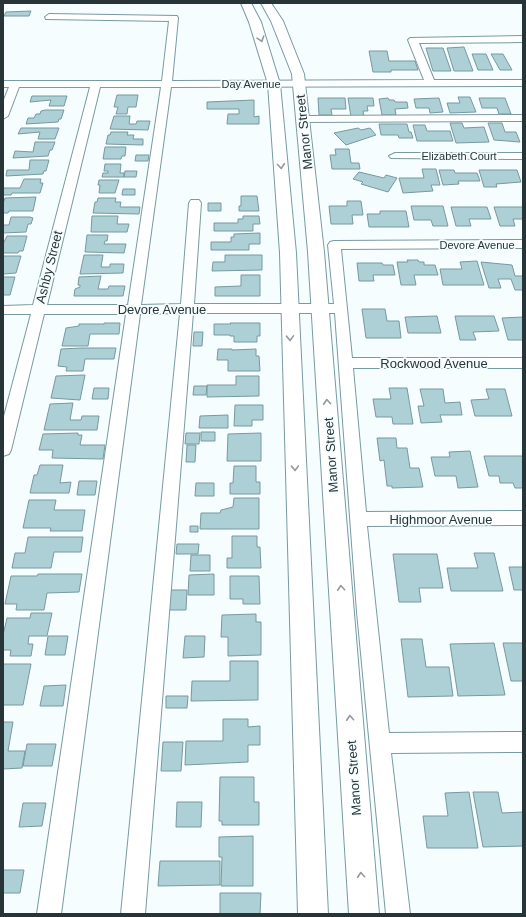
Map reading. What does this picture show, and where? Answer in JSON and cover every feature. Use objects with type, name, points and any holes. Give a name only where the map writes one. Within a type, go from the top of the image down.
[{"type":"main road","name":"Manor Street","points":[[246,3],[255,22],[274,84],[288,253],[313,914]]},
{"type":"main road","name":"Manor Street","points":[[266,3],[277,21],[298,74],[303,119],[320,308],[364,914]]},
{"type":"street","points":[[49,18],[174,18],[167,84],[164,93],[49,914]]},
{"type":"street","points":[[430,83],[413,40],[523,40]]},
{"type":"street","name":"Day Avenue","points":[[3,84],[520,83]]},
{"type":"street","points":[[520,83],[523,96]]},
{"type":"street","points":[[3,116],[15,84]]},
{"type":"street","name":"Ashby Street","points":[[3,450],[96,84]]},
{"type":"street","points":[[303,119],[523,118]]},
{"type":"street","name":"Elizabeth Court","points":[[395,156],[523,156]]},
{"type":"street","points":[[133,914],[187,309],[195,203]]},
{"type":"street","name":"Devore Avenue","points":[[3,310],[341,308],[334,245],[523,244]]},
{"type":"street","points":[[341,308],[358,519],[398,914]]},
{"type":"street","name":"Rockwood Avenue","points":[[345,363],[523,363]]},
{"type":"street","name":"Highmoor Avenue","points":[[358,519],[523,518]]},
{"type":"street","points":[[380,743],[523,742]]},
{"type":"building","points":[[31,11],[29,16],[4,16],[6,12]]},
{"type":"building","points":[[464,47],[473,71],[454,71],[447,48]]},
{"type":"building","points":[[426,48],[443,48],[451,71],[433,71]]},
{"type":"building","points":[[369,51],[387,51],[389,61],[415,61],[418,70],[373,72]]},
{"type":"building","points":[[472,54],[486,54],[493,70],[478,70]]},
{"type":"building","points":[[491,54],[503,54],[512,70],[500,70]]},
{"type":"building","points":[[117,95],[138,95],[136,107],[128,107],[127,114],[116,114],[118,107],[114,107]]},
{"type":"building","points":[[32,96],[67,96],[64,106],[49,106],[51,100],[30,102]]},
{"type":"building","points":[[458,97],[470,97],[476,112],[450,113],[447,103],[460,103]]},
{"type":"building","points":[[318,98],[345,98],[346,109],[331,109],[332,115],[319,115]]},
{"type":"building","points":[[348,98],[373,98],[374,106],[367,106],[368,111],[363,111],[364,117],[351,117]]},
{"type":"building","points":[[388,98],[389,100],[394,100],[395,102],[407,102],[408,108],[395,109],[396,115],[382,115],[379,99]]},
{"type":"building","points":[[439,98],[443,112],[430,113],[429,108],[416,108],[414,99]]},
{"type":"building","points":[[479,98],[505,98],[511,114],[499,114],[497,108],[482,108]]},
{"type":"building","points":[[254,100],[254,117],[259,116],[259,124],[227,124],[228,114],[239,114],[239,109],[207,109],[207,102]]},
{"type":"building","points":[[64,110],[61,119],[59,119],[58,122],[26,124],[28,118],[34,118],[36,114],[40,114],[41,111]]},
{"type":"building","points":[[114,116],[130,116],[129,124],[136,124],[137,121],[150,121],[148,130],[110,129]]},
{"type":"building","points":[[450,123],[462,123],[464,128],[484,127],[489,142],[456,143]]},
{"type":"building","points":[[488,123],[502,123],[505,132],[516,132],[520,142],[494,140]]},
{"type":"building","points":[[379,124],[407,124],[409,132],[411,132],[413,138],[399,138],[398,135],[381,135]]},
{"type":"building","points":[[413,125],[425,125],[427,131],[450,131],[453,141],[417,141]]},
{"type":"building","points":[[21,128],[59,128],[55,139],[38,139],[40,132],[18,134]]},
{"type":"building","points":[[358,128],[361,130],[370,128],[376,135],[346,145],[334,133]]},
{"type":"building","points":[[111,132],[128,132],[127,135],[134,135],[133,139],[143,139],[143,145],[106,144],[108,135],[110,135]]},
{"type":"building","points":[[35,142],[55,142],[48,156],[13,158],[15,151],[33,152]]},
{"type":"building","points":[[105,147],[126,147],[125,156],[122,156],[121,159],[103,159]]},
{"type":"building","points":[[335,149],[349,149],[351,163],[359,163],[360,169],[332,169],[330,155],[336,155]]},
{"type":"building","points":[[136,155],[149,155],[148,161],[135,161]]},
{"type":"building","points":[[30,160],[49,160],[46,171],[44,171],[43,174],[6,176],[7,170],[29,170]]},
{"type":"building","points":[[105,164],[121,164],[120,173],[124,173],[124,177],[102,177],[103,173],[108,173],[108,171],[104,171]]},
{"type":"building","points":[[422,169],[436,169],[440,185],[431,185],[433,191],[403,193],[399,178],[424,178]]},
{"type":"building","points":[[439,170],[454,170],[455,173],[477,173],[480,181],[458,181],[459,184],[443,185]]},
{"type":"building","points":[[479,170],[517,170],[521,182],[496,184],[497,187],[484,187]]},
{"type":"building","points":[[125,171],[137,171],[136,177],[124,177]]},
{"type":"building","points":[[359,172],[384,178],[386,175],[397,178],[388,192],[361,184],[363,182],[353,179]]},
{"type":"building","points":[[24,179],[41,179],[40,183],[43,183],[40,193],[12,193],[11,195],[3,195],[3,188],[20,188]]},
{"type":"building","points":[[99,180],[119,180],[115,193],[99,193]]},
{"type":"building","points":[[123,189],[135,189],[135,195],[122,195]]},
{"type":"building","points":[[241,196],[257,196],[259,211],[239,211],[239,206],[241,206]]},
{"type":"building","points":[[36,197],[33,211],[9,211],[8,213],[3,213],[5,198]]},
{"type":"building","points":[[98,198],[116,198],[115,202],[121,202],[120,207],[140,207],[139,214],[93,213],[95,202],[97,202]]},
{"type":"building","points":[[347,201],[361,201],[363,215],[352,215],[353,224],[331,224],[329,206],[347,206]]},
{"type":"building","points":[[208,203],[221,203],[221,211],[208,211]]},
{"type":"building","points":[[411,206],[443,206],[448,226],[433,226],[431,220],[414,220]]},
{"type":"building","points":[[451,207],[487,207],[491,219],[469,219],[471,226],[456,226]]},
{"type":"building","points":[[494,207],[523,207],[523,219],[513,219],[515,226],[500,226]]},
{"type":"building","points":[[380,211],[406,211],[409,227],[369,227],[367,214],[380,214]]},
{"type":"building","points":[[92,216],[118,216],[117,224],[129,224],[127,232],[91,232]]},
{"type":"building","points":[[243,216],[259,216],[260,224],[253,224],[253,231],[214,231],[214,223],[238,223],[238,219],[243,219]]},
{"type":"building","points":[[11,217],[33,218],[31,224],[28,224],[26,232],[3,233],[3,225],[9,225]]},
{"type":"building","points":[[260,233],[260,244],[249,244],[249,250],[211,250],[211,242],[231,242],[231,237],[234,237],[234,234]]},
{"type":"building","points":[[87,235],[108,235],[107,241],[105,241],[104,244],[126,244],[124,253],[85,252]]},
{"type":"building","points":[[7,236],[27,236],[23,251],[19,251],[18,253],[3,253],[3,244]]},
{"type":"building","points":[[84,255],[103,255],[101,267],[110,267],[110,264],[124,264],[123,273],[80,274]]},
{"type":"building","points":[[225,255],[262,255],[262,270],[212,271],[213,262],[225,262]]},
{"type":"building","points":[[3,256],[21,256],[16,273],[3,274]]},
{"type":"building","points":[[407,260],[418,260],[419,262],[424,262],[424,265],[435,265],[438,275],[414,275],[416,285],[401,285],[397,262],[408,262]]},
{"type":"building","points":[[477,261],[484,285],[443,285],[440,269],[462,269],[460,262]]},
{"type":"building","points":[[481,262],[512,265],[515,276],[523,276],[523,290],[515,290],[511,279],[498,279],[501,288],[489,288]]},
{"type":"building","points":[[357,263],[382,263],[383,265],[393,265],[395,275],[373,275],[374,281],[359,281]]},
{"type":"building","points":[[241,275],[260,275],[260,296],[215,296],[215,287],[241,286]]},
{"type":"building","points":[[101,276],[98,289],[108,289],[109,286],[125,286],[123,296],[74,296],[75,289],[80,287],[80,285],[78,285],[79,277]]},
{"type":"building","points":[[3,277],[15,277],[10,295],[3,295]]},
{"type":"building","points":[[362,309],[385,309],[387,321],[399,321],[401,338],[366,338]]},
{"type":"building","points":[[437,316],[441,333],[408,333],[405,317]]},
{"type":"building","points":[[455,316],[494,316],[499,331],[473,332],[476,340],[460,340]]},
{"type":"building","points":[[523,317],[523,340],[508,340],[502,318]]},
{"type":"building","points":[[120,323],[119,334],[90,334],[88,346],[62,346],[66,328],[79,326],[79,324]]},
{"type":"building","points":[[230,323],[260,323],[260,336],[257,336],[257,342],[234,342],[234,336],[214,335],[214,324],[231,324]]},
{"type":"building","points":[[194,332],[203,332],[202,346],[193,346]]},
{"type":"building","points":[[116,348],[114,359],[85,359],[83,371],[66,371],[67,367],[58,366],[61,349]]},
{"type":"building","points":[[218,349],[256,349],[256,356],[259,356],[260,371],[228,371],[228,360],[217,360]]},
{"type":"building","points":[[85,375],[80,400],[51,398],[56,376]]},
{"type":"building","points":[[236,376],[259,376],[259,396],[207,397],[207,385],[236,385]]},
{"type":"building","points":[[194,386],[207,386],[206,395],[193,395]]},
{"type":"building","points":[[94,388],[109,388],[108,399],[92,399]]},
{"type":"building","points":[[389,388],[407,388],[413,424],[393,424],[392,417],[376,417],[373,399],[391,399]]},
{"type":"building","points":[[420,389],[443,389],[445,403],[460,402],[462,415],[440,415],[442,422],[421,423],[418,406],[424,406]]},
{"type":"building","points":[[486,389],[505,389],[512,416],[475,416],[471,400],[489,399]]},
{"type":"building","points":[[73,403],[70,420],[81,420],[82,416],[99,416],[97,430],[44,430],[50,404]]},
{"type":"building","points":[[235,405],[263,405],[263,420],[252,420],[252,426],[234,426]]},
{"type":"building","points":[[228,415],[228,428],[199,428],[200,416]]},
{"type":"building","points":[[201,432],[215,432],[215,441],[201,441]]},
{"type":"building","points":[[78,433],[78,435],[82,435],[80,445],[105,445],[103,459],[52,458],[53,450],[39,450],[43,434]]},
{"type":"building","points":[[186,433],[200,433],[199,444],[185,444]]},
{"type":"building","points":[[261,433],[261,461],[227,461],[228,434]]},
{"type":"building","points":[[377,438],[396,438],[397,448],[407,448],[410,468],[419,468],[423,487],[392,488],[392,486],[387,486],[384,460],[380,461]]},
{"type":"building","points":[[187,445],[196,445],[195,462],[186,462]]},
{"type":"building","points":[[470,451],[478,487],[458,488],[456,476],[435,476],[431,457],[450,457],[449,452]]},
{"type":"building","points":[[484,456],[523,456],[523,488],[515,488],[513,483],[500,483],[499,476],[489,476]]},
{"type":"building","points":[[40,465],[63,465],[60,483],[71,482],[69,493],[30,493],[34,475],[37,475]]},
{"type":"building","points":[[234,466],[256,466],[256,482],[260,482],[260,494],[230,494],[230,483],[233,483]]},
{"type":"building","points":[[79,481],[97,481],[95,495],[77,495]]},
{"type":"building","points":[[196,483],[214,483],[214,496],[195,496]]},
{"type":"building","points":[[234,498],[259,498],[259,529],[200,529],[201,513],[220,513],[221,510],[233,507]]},
{"type":"building","points":[[29,500],[56,500],[54,510],[85,510],[82,531],[50,531],[51,528],[23,528]]},
{"type":"building","points":[[190,526],[198,526],[198,532],[190,532]]},
{"type":"building","points":[[232,536],[257,536],[257,547],[260,547],[261,568],[227,568],[227,558],[232,558]]},
{"type":"building","points":[[28,537],[83,537],[81,552],[54,552],[51,568],[12,568],[15,553],[25,553]]},
{"type":"building","points":[[177,544],[199,544],[198,554],[176,554]]},
{"type":"building","points":[[474,553],[494,553],[503,591],[451,591],[447,568],[478,568]]},
{"type":"building","points":[[393,554],[437,554],[443,588],[419,588],[421,602],[399,602]]},
{"type":"building","points":[[191,555],[210,555],[210,571],[190,571]]},
{"type":"building","points":[[509,567],[523,567],[523,590],[514,590]]},
{"type":"building","points":[[38,574],[82,574],[79,592],[47,593],[44,610],[16,610],[17,604],[5,604],[11,576],[37,576]]},
{"type":"building","points":[[214,574],[214,595],[188,595],[189,575]]},
{"type":"building","points":[[230,576],[259,576],[260,604],[243,604],[243,599],[230,599]]},
{"type":"building","points":[[169,590],[187,590],[186,610],[168,610]]},
{"type":"building","points":[[31,613],[52,613],[47,636],[29,636],[28,644],[33,644],[31,656],[10,656],[11,650],[3,650],[3,635],[7,618],[30,618]]},
{"type":"building","points":[[256,614],[256,622],[261,622],[261,655],[228,656],[228,637],[221,637],[222,615]]},
{"type":"building","points":[[48,636],[68,636],[65,655],[45,655]]},
{"type":"building","points":[[185,636],[205,636],[204,657],[183,658]]},
{"type":"building","points":[[401,639],[422,639],[426,667],[449,667],[453,696],[408,697]]},
{"type":"building","points":[[494,643],[505,695],[458,696],[450,644]]},
{"type":"building","points":[[503,643],[523,643],[523,681],[511,681]]},
{"type":"building","points":[[230,661],[258,661],[258,700],[191,701],[192,681],[230,681]]},
{"type":"building","points":[[3,664],[31,664],[23,705],[3,705]]},
{"type":"building","points":[[66,685],[63,706],[40,706],[44,686]]},
{"type":"building","points":[[166,696],[188,696],[187,708],[166,708]]},
{"type":"building","points":[[223,719],[248,719],[248,727],[260,726],[260,745],[248,745],[248,762],[185,765],[186,741],[223,741]]},
{"type":"building","points":[[3,722],[13,722],[8,751],[25,751],[22,768],[3,769]]},
{"type":"building","points":[[163,742],[183,742],[181,771],[161,771]]},
{"type":"building","points":[[27,744],[56,744],[52,766],[23,766]]},
{"type":"building","points":[[220,777],[254,777],[254,802],[259,802],[259,825],[222,825],[222,821],[219,821]]},
{"type":"building","points":[[469,792],[478,848],[427,848],[423,816],[448,816],[445,793]]},
{"type":"building","points":[[473,792],[498,792],[502,813],[523,812],[523,846],[483,847]]},
{"type":"building","points":[[177,802],[202,802],[201,827],[176,827]]},
{"type":"building","points":[[23,803],[46,803],[42,826],[19,827]]},
{"type":"building","points":[[253,836],[253,886],[221,886],[222,857],[219,857],[219,837]]},
{"type":"building","points":[[160,861],[220,861],[220,885],[158,886]]},
{"type":"building","points":[[3,870],[24,870],[20,893],[3,893]]},
{"type":"building","points":[[220,893],[261,893],[260,914],[220,914]]}]
